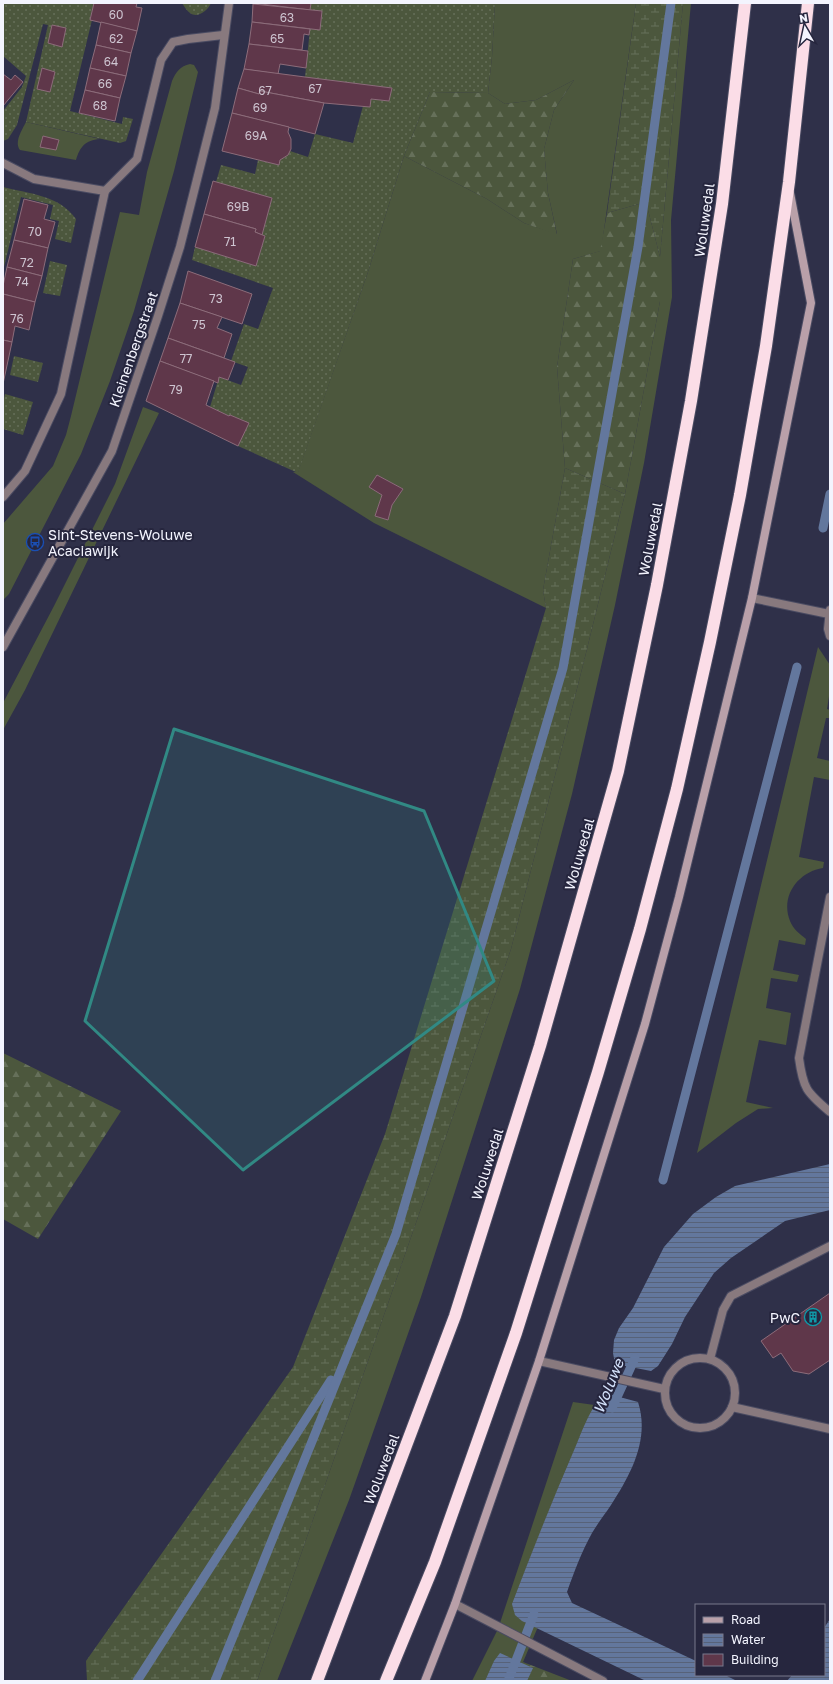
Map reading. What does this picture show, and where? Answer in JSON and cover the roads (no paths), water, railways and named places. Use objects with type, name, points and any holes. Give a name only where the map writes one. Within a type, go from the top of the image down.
[{"type":"highway","name":"Woluwedal","points":[[317,1681],[455,1316],[540,1046],[618,771],[657,585],[692,401],[722,204],[745,3]]},
{"type":"highway","points":[[386,1681],[435,1562],[516,1333],[598,1072],[642,921],[678,789],[740,495],[766,346],[789,182],[808,3]]},
{"type":"main road","points":[[425,1681],[455,1604],[540,1361],[647,1017],[679,898],[752,598],[811,303],[789,182]]},
{"type":"street","name":"Kleinenbergstraat","points":[[3,647],[112,451],[180,247],[215,108],[229,3]]},
{"type":"street","points":[[3,497],[25,471],[61,394],[105,191],[137,159],[161,60],[173,42],[224,35]]},
{"type":"street","points":[[3,163],[34,180],[105,191]]},
{"type":"street","points":[[752,598],[829,612],[828,629],[830,636]]},
{"type":"street","points":[[830,897],[799,1058],[801,1077],[806,1090],[830,1112]]},
{"type":"street","points":[[710,1359],[723,1310],[731,1296],[830,1246]]},
{"type":"street","points":[[697,1358],[710,1359],[721,1364],[729,1373],[734,1384],[735,1396],[732,1407],[726,1417],[718,1424],[707,1428],[685,1426],[676,1420],[669,1411],[665,1400],[664,1389],[668,1378],[675,1368],[685,1361],[697,1358]]},
{"type":"street","points":[[540,1361],[664,1389]]},
{"type":"street","points":[[732,1407],[830,1429]]},
{"type":"street","points":[[455,1604],[592,1678],[603,1681]]},
{"type":"water","points":[[830,1164],[830,1210],[785,1221],[731,1258],[714,1273],[685,1317],[672,1344],[658,1366],[651,1371],[615,1364],[613,1353],[614,1340],[619,1328],[633,1308],[664,1247],[693,1214],[716,1197],[735,1186]]},
{"type":"water","points":[[605,1393],[638,1402],[642,1429],[640,1443],[631,1469],[611,1505],[592,1533],[578,1562],[567,1592],[572,1603],[695,1661],[695,1676],[727,1676],[737,1681],[646,1681],[522,1621],[515,1615],[512,1604],[586,1422],[599,1399]]},
{"type":"water","points":[[830,1619],[830,1681],[787,1681],[791,1676],[825,1676],[825,1626]]},
{"type":"water","points":[[500,1653],[533,1668],[527,1681],[485,1681],[494,1661]]},
{"type":"waterway","points":[[215,1681],[396,1234],[563,668],[638,247],[671,3]]},
{"type":"waterway","points":[[823,528],[830,494]]},
{"type":"waterway","points":[[663,1180],[797,667]]},
{"type":"waterway","name":"Woluwe","points":[[612,1408],[635,1358]]},
{"type":"waterway","points":[[137,1681],[331,1380]]},
{"type":"waterway","name":"Woluwe","points":[[508,1681],[534,1614]]},
{"type":"place","name":"Sint-Stevens-Woluwe Acaciawijk","points":[[35,542]]},
{"type":"place","name":"PwC","points":[[813,1317]]}]
